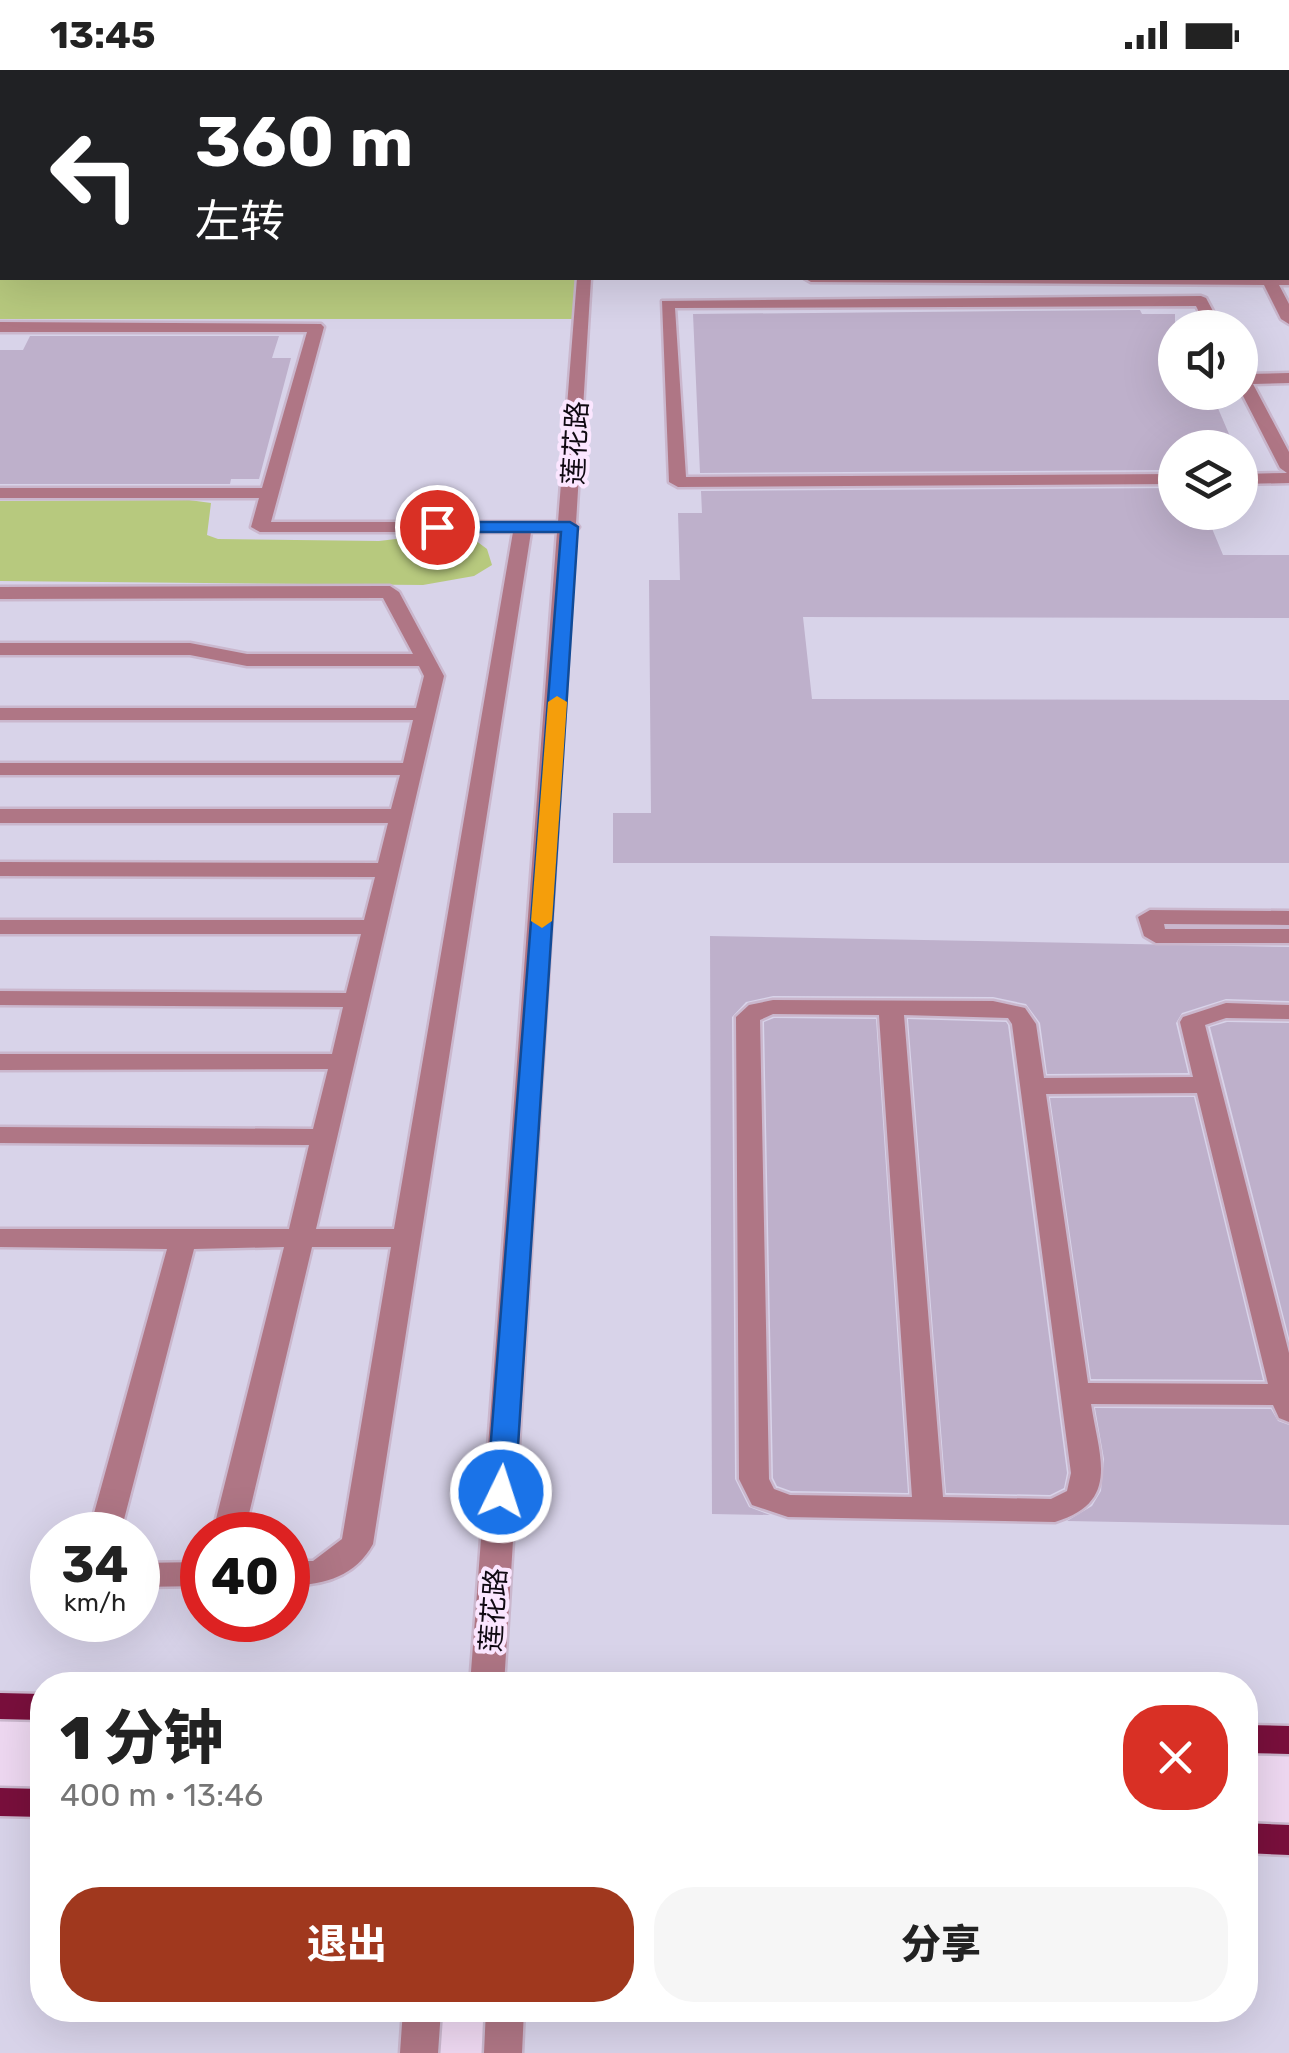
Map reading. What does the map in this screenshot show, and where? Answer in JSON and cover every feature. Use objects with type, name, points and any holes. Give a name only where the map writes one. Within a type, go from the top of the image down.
[{"type":"main road","points":[[0,1706],[30,1707]]},
{"type":"main road","points":[[1258,1739],[1289,1740]]},
{"type":"main road","points":[[0,1802],[30,1803]]},
{"type":"main road","points":[[1258,1839],[1289,1840]]},
{"type":"street","name":"莲花路","points":[[488,1672],[570,527],[584,280]]},
{"type":"street","points":[[1270,280],[1289,319]]},
{"type":"street","points":[[1158,479],[678,482],[667,304],[1201,301],[1206,310]]},
{"type":"street","points":[[0,327],[316,326],[260,527],[570,527]]},
{"type":"street","points":[[1258,377],[1289,378]]},
{"type":"street","points":[[1258,409],[1289,468]]},
{"type":"street","points":[[1258,479],[1289,478]]},
{"type":"street","points":[[0,493],[270,492]]},
{"type":"street","points":[[310,1573],[320,1573],[356,1544],[523,527]]},
{"type":"street","points":[[0,593],[390,592],[434,676],[234,1512]]},
{"type":"street","points":[[0,648],[190,649],[247,660],[426,660]]},
{"type":"street","points":[[0,714],[425,714]]},
{"type":"street","points":[[0,769],[412,769]]},
{"type":"street","points":[[0,816],[400,816]]},
{"type":"street","points":[[0,870],[388,870]]},
{"type":"street","points":[[1289,918],[1150,917],[1156,936],[1289,936]]},
{"type":"street","points":[[0,927],[374,928]]},
{"type":"street","points":[[0,998],[356,1000]]},
{"type":"street","points":[[773,1007],[891,1008],[993,1008],[1016,1013],[1024,1024],[1086,1473],[1081,1497],[1055,1511],[788,1506],[763,1496],[754,1479],[748,1017],[773,1007]]},
{"type":"street","points":[[891,1008],[928,1508]]},
{"type":"street","points":[[1073,1394],[1287,1403],[1192,1022],[1220,1010],[1289,1012]]},
{"type":"street","points":[[0,1062],[342,1061]]},
{"type":"street","points":[[1030,1086],[1207,1085]]},
{"type":"street","points":[[0,1134],[324,1138]]},
{"type":"street","points":[[0,1238],[406,1238]]},
{"type":"street","points":[[110,1512],[183,1240]]},
{"type":"street","points":[[418,2053],[421,2022]]},
{"type":"street","points":[[503,2053],[504,2022]]},
{"type":"shaded area","points":[[0,280],[1289,280],[1289,1740],[1258,1739],[1258,1672],[30,1672],[30,1708],[0,1707]]},
{"type":"shaded area","points":[[0,1802],[30,1803],[30,2022],[421,2022],[419,2053],[0,2053]]},
{"type":"shaded area","points":[[1258,1839],[1289,1840],[1289,2053],[503,2053],[504,2022],[1258,2022]]},
{"type":"green space","points":[[0,280],[584,280],[582,319],[0,319]]},
{"type":"green space","points":[[0,501],[211,503],[207,535],[218,539],[379,541],[430,535],[471,537],[487,549],[492,565],[474,576],[423,585],[0,581]]},
{"type":"building","points":[[1140,310],[1142,314],[1158,314],[1158,410],[1219,410],[1227,430],[1158,430],[1158,470],[700,473],[693,314]]},
{"type":"building","points":[[30,336],[279,336],[272,358],[291,358],[259,479],[231,479],[230,484],[0,484],[0,350],[23,350]]},
{"type":"building","points":[[1158,488],[1158,530],[1213,530],[1223,555],[1289,555],[1289,618],[803,617],[812,699],[1289,700],[1289,863],[613,863],[613,813],[651,813],[649,580],[680,580],[678,513],[702,513],[701,491]]},
{"type":"building","points":[[710,936],[1289,947],[1289,1001],[1226,999],[1182,1013],[1176,1023],[1188,1073],[1047,1074],[1040,1023],[1026,1004],[993,997],[773,996],[746,1002],[732,1017],[735,1479],[749,1507],[770,1515],[712,1514]]},
{"type":"building","points":[[774,1018],[876,1019],[908,1493],[791,1491],[777,1486],[773,1478],[764,1022]]},
{"type":"building","points":[[908,1019],[1008,1025],[1067,1473],[1064,1488],[1050,1495],[946,1493]]},
{"type":"building","points":[[1227,1022],[1289,1023],[1289,1338],[1210,1027]]},
{"type":"building","points":[[1194,1097],[1263,1380],[1091,1379],[1050,1098]]},
{"type":"building","points":[[1095,1408],[1271,1409],[1278,1421],[1289,1425],[1289,1525],[1067,1521],[1092,1506],[1101,1491],[1104,1459]]},
{"type":"slow traffic","points":[[542,921],[557,702]]},
{"type":"route","points":[[437,527],[570,527],[501,1492]]}]
